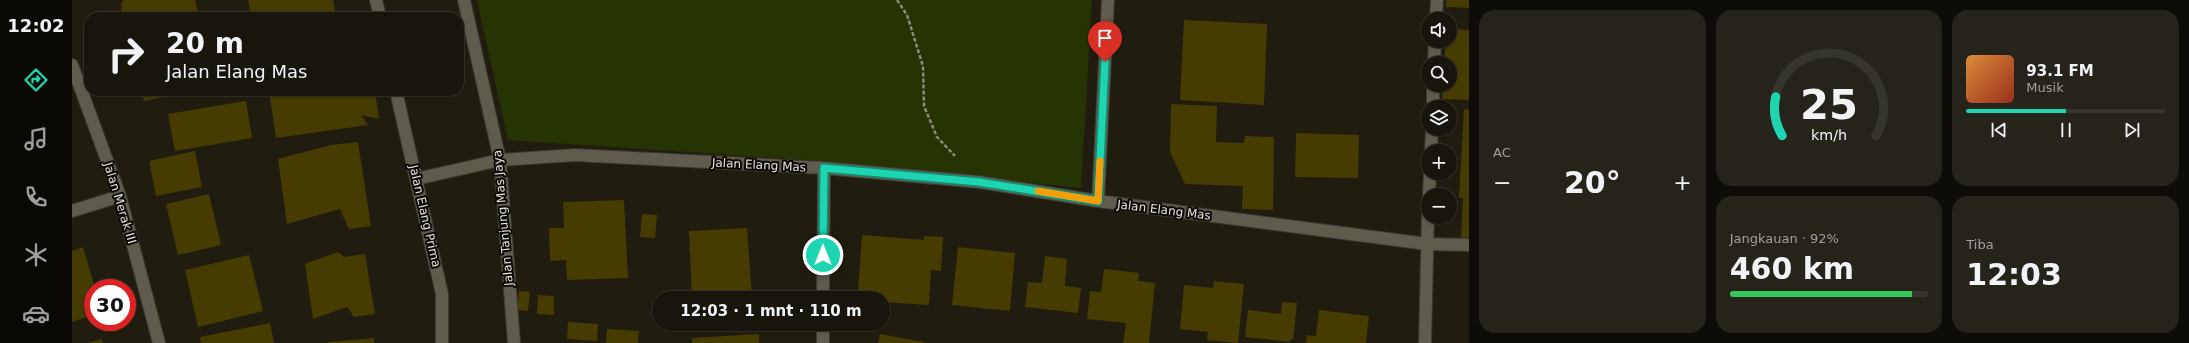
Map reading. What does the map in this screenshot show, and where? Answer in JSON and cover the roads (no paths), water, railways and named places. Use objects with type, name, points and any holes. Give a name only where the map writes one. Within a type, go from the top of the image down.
[{"type":"street","points":[[376,0],[379,12]]},
{"type":"street","name":"Jalan Tanjung Mas Jaya","points":[[464,0],[500,160],[514,343]]},
{"type":"street","points":[[1098,201],[1108,0]]},
{"type":"street","points":[[1436,12],[1437,0]]},
{"type":"street","name":"Jalan Merak III","points":[[72,65],[120,196],[158,343]]},
{"type":"street","name":"Jalan Elang Prima","points":[[397,96],[442,294],[442,343]]},
{"type":"street","name":"Jalan Elang Mas","points":[[416,179],[500,160],[574,155],[824,168],[979,182],[1098,201],[1427,244],[1469,245]]},
{"type":"street","points":[[823,291],[824,168]]},
{"type":"street","points":[[72,211],[120,196]]},
{"type":"street","points":[[1425,343],[1428,224]]},
{"type":"street","points":[[823,331],[823,343]]}]
